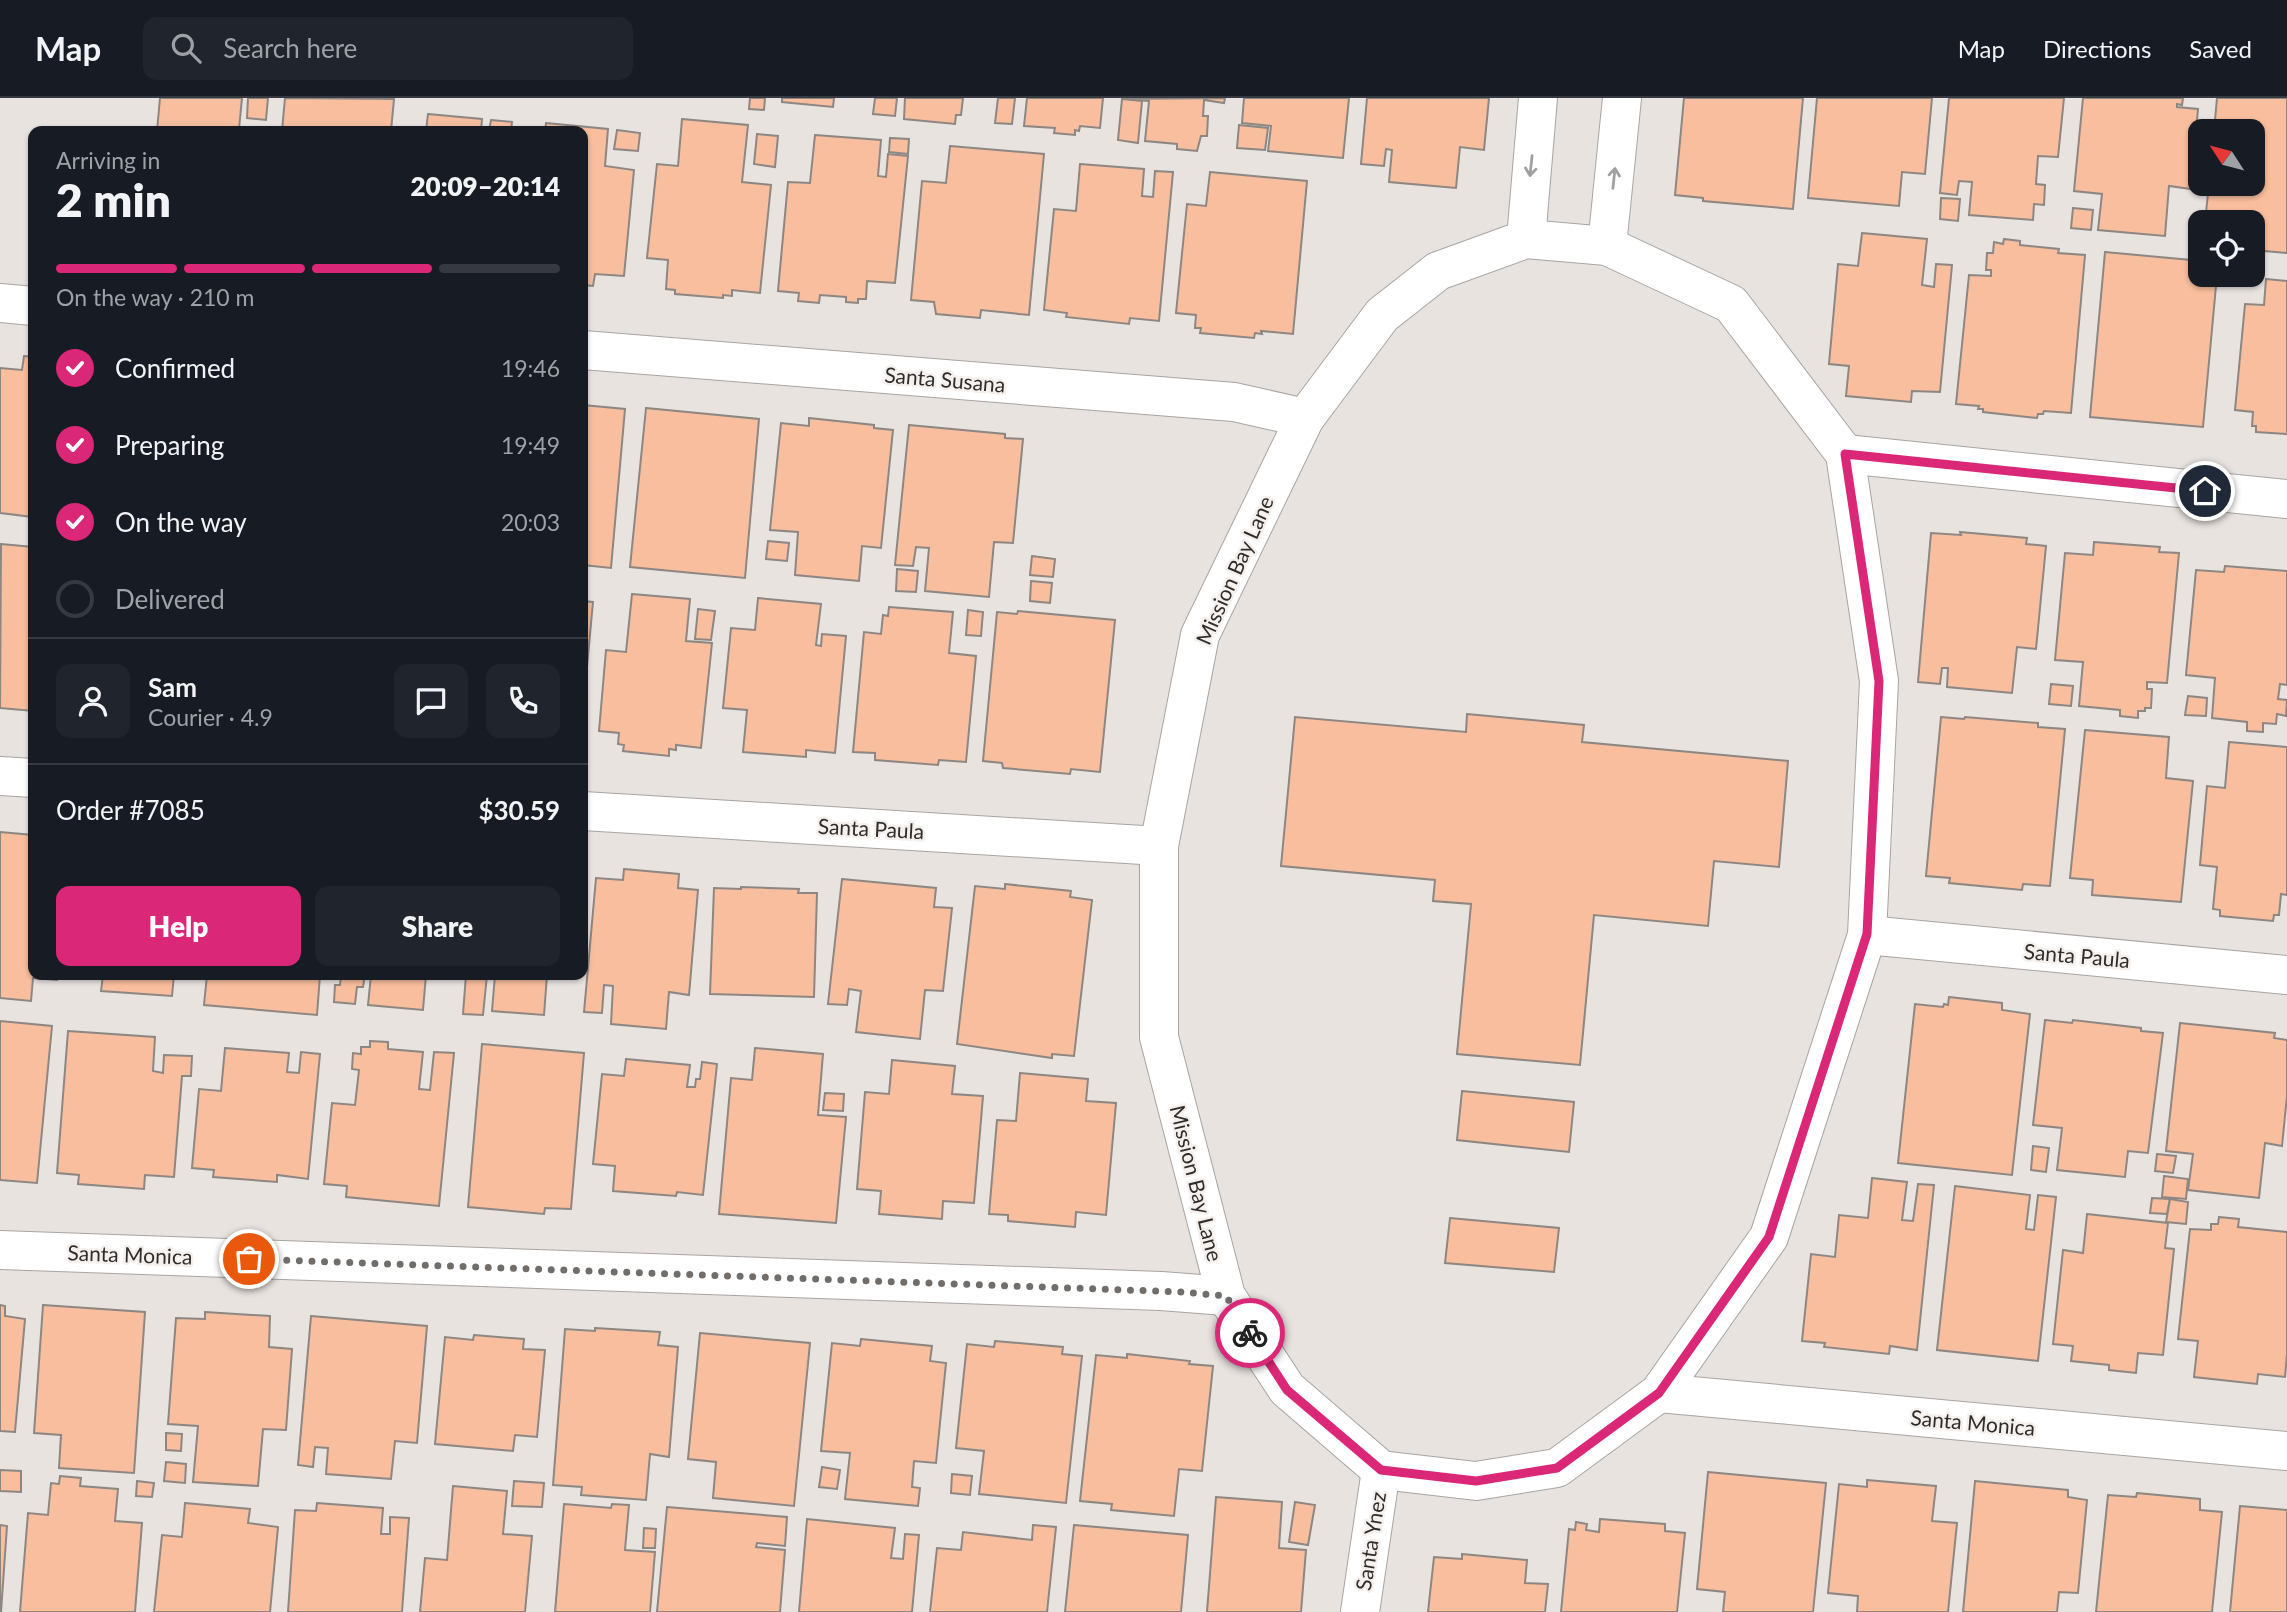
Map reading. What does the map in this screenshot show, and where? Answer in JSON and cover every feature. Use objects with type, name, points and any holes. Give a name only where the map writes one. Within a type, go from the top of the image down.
[{"type":"street","points":[[1526,239],[1538,98]]},
{"type":"street","points":[[1607,246],[1622,98]]},
{"type":"street","name":"Mission Bay Lane","points":[[1526,239],[1607,246],[1731,304],[1845,454],[1879,681],[1867,934],[1769,1237],[1659,1393],[1557,1468],[1476,1481],[1381,1470],[1287,1390],[1226,1296],[1159,1037],[1159,846],[1199,635],[1305,418],[1382,315],[1438,271],[1526,239]]},
{"type":"street","points":[[0,303],[28,306]]},
{"type":"street","name":"Santa Susana","points":[[588,350],[1234,402],[1305,418]]},
{"type":"street","points":[[1845,454],[2287,499]]},
{"type":"street","points":[[0,776],[28,778]]},
{"type":"street","name":"Santa Paula","points":[[588,811],[1159,846]]},
{"type":"street","name":"Santa Paula","points":[[1867,934],[2287,975]]},
{"type":"street","name":"Santa Monica","points":[[0,1250],[1120,1289],[1226,1296]]},
{"type":"street","name":"Santa Monica","points":[[1659,1393],[2287,1451]]},
{"type":"street","name":"Santa Ynez","points":[[1360,1612],[1381,1470]]},
{"type":"building","points":[[160,98],[242,98],[239,126],[157,126]]},
{"type":"building","points":[[248,98],[268,98],[266,120],[247,118]]},
{"type":"building","points":[[285,98],[394,99],[391,126],[282,126]]},
{"type":"building","points":[[750,98],[765,98],[764,110],[749,109]]},
{"type":"building","points":[[782,98],[834,98],[833,107],[782,102]]},
{"type":"building","points":[[875,98],[897,98],[895,116],[873,114]]},
{"type":"building","points":[[905,98],[963,98],[961,115],[956,115],[955,124],[904,119]]},
{"type":"building","points":[[998,98],[1015,98],[1012,124],[995,123]]},
{"type":"building","points":[[1027,98],[1103,98],[1100,128],[1080,126],[1079,131],[1075,130],[1075,135],[1054,133],[1055,128],[1024,126]]},
{"type":"building","points":[[1225,98],[1224,103],[1204,100],[1203,116],[1208,116],[1207,136],[1201,136],[1197,151],[1177,149],[1177,144],[1145,141],[1149,101],[1122,99]]},
{"type":"building","points":[[1244,98],[1349,98],[1343,158],[1268,151],[1271,126],[1242,123]]},
{"type":"building","points":[[1367,98],[1489,98],[1484,150],[1460,147],[1456,188],[1389,182],[1392,150],[1386,149],[1384,166],[1361,164]]},
{"type":"building","points":[[1684,98],[1803,98],[1793,209],[1703,201],[1703,198],[1675,195]]},
{"type":"building","points":[[1817,98],[1932,98],[1925,174],[1902,172],[1899,206],[1808,198]]},
{"type":"building","points":[[1949,98],[2064,98],[2058,157],[2038,156],[2036,184],[2045,185],[2044,205],[2034,204],[2033,220],[1969,215],[1972,182],[1959,181],[1957,195],[1940,193]]},
{"type":"building","points":[[2083,98],[2183,98],[2182,105],[2177,104],[2177,107],[2198,109],[2197,119],[2188,119],[2188,189],[2169,186],[2165,236],[2098,230],[2102,194],[2074,191]]},
{"type":"building","points":[[2217,98],[2287,98],[2287,253],[2265,251],[2265,210],[2206,210],[2208,196],[2265,196],[2265,119],[2215,119]]},
{"type":"building","points":[[1122,99],[1142,101],[1138,143],[1118,140]]},
{"type":"building","points":[[428,114],[482,119],[481,126],[427,126]]},
{"type":"building","points":[[682,119],[748,125],[742,182],[771,185],[760,293],[732,290],[732,296],[723,295],[723,298],[675,294],[675,290],[666,289],[668,260],[647,258],[657,164],[678,166]]},
{"type":"building","points":[[491,120],[512,122],[512,126],[490,126]]},
{"type":"building","points":[[546,123],[577,126],[546,126]]},
{"type":"building","points":[[1239,125],[1268,128],[1265,150],[1237,148]]},
{"type":"building","points":[[588,127],[608,129],[605,166],[634,170],[624,276],[595,274],[593,286],[588,286]]},
{"type":"building","points":[[617,130],[640,133],[638,151],[614,149]]},
{"type":"building","points":[[757,134],[778,136],[775,167],[754,164]]},
{"type":"building","points":[[815,135],[881,140],[878,176],[886,177],[888,154],[908,156],[895,283],[867,281],[866,299],[858,299],[858,303],[846,302],[846,297],[820,295],[819,303],[798,301],[799,293],[778,291],[788,182],[810,183]]},
{"type":"building","points":[[890,138],[909,139],[908,154],[889,152]]},
{"type":"building","points":[[950,146],[1044,154],[1029,315],[981,310],[980,318],[936,314],[934,302],[911,300],[922,181],[946,183]]},
{"type":"building","points":[[1080,164],[1144,169],[1142,196],[1153,197],[1155,171],[1173,172],[1159,321],[1130,318],[1129,324],[1066,317],[1067,313],[1044,310],[1054,209],[1076,211]]},
{"type":"building","points":[[1210,172],[1307,181],[1293,334],[1261,331],[1262,334],[1255,333],[1254,338],[1200,333],[1201,328],[1195,328],[1196,315],[1176,313],[1187,204],[1206,206]]},
{"type":"building","points":[[1941,198],[1960,199],[1958,221],[1940,219]]},
{"type":"building","points":[[2073,208],[2093,210],[2091,230],[2071,228]]},
{"type":"building","points":[[1862,233],[1927,239],[1922,285],[1934,287],[1936,264],[1952,265],[1940,392],[1912,391],[1911,402],[1846,396],[1849,366],[1829,364],[1838,264],[1858,266]]},
{"type":"building","points":[[2004,239],[2020,241],[2020,245],[2059,249],[2058,253],[2085,255],[2071,413],[2044,411],[2043,414],[2038,414],[2037,418],[1983,412],[1983,409],[1978,409],[1979,406],[1956,404],[1969,275],[1991,276],[1991,270],[1986,270],[1987,253],[1993,253],[1994,242],[2003,244]]},
{"type":"building","points":[[2105,252],[2188,260],[2188,287],[2216,287],[2203,427],[2090,417]]},
{"type":"building","points":[[2266,279],[2287,281],[2287,434],[2256,432],[2256,426],[2252,426],[2253,412],[2235,410],[2245,304],[2264,305]]},
{"type":"building","points":[[24,356],[28,356],[28,516],[0,513],[0,368],[22,370]]},
{"type":"building","points":[[588,405],[625,409],[611,568],[588,566]]},
{"type":"building","points":[[646,408],[759,419],[745,578],[630,567]]},
{"type":"building","points":[[809,418],[874,425],[874,428],[893,430],[881,548],[862,546],[859,581],[795,575],[798,532],[770,530],[781,423],[809,426]]},
{"type":"building","points":[[909,425],[1005,434],[1005,438],[1023,439],[1013,543],[994,542],[989,597],[925,591],[929,548],[916,547],[913,566],[895,565]]},
{"type":"building","points":[[1960,532],[2027,538],[2026,544],[2046,546],[2036,649],[2017,647],[2012,693],[1947,687],[1948,668],[1942,668],[1940,684],[1918,682],[1931,533],[1961,535]]},
{"type":"building","points":[[768,541],[789,543],[787,561],[766,559]]},
{"type":"building","points":[[2094,542],[2160,547],[2159,552],[2179,553],[2167,683],[2147,682],[2147,689],[2152,689],[2151,708],[2138,711],[2138,718],[2120,716],[2120,710],[2079,706],[2083,662],[2055,660],[2065,553],[2093,555]]},
{"type":"building","points":[[1,544],[28,547],[28,711],[0,708]]},
{"type":"building","points":[[1032,556],[1055,559],[1053,577],[1030,575]]},
{"type":"building","points":[[2225,566],[2287,571],[2287,685],[2280,684],[2278,699],[2287,700],[2286,716],[2277,714],[2276,724],[2263,723],[2263,732],[2247,731],[2247,722],[2212,718],[2215,678],[2186,675],[2196,570],[2224,572]]},
{"type":"building","points":[[897,569],[918,571],[916,592],[896,591]]},
{"type":"building","points":[[1031,581],[1052,583],[1050,603],[1030,601]]},
{"type":"building","points":[[632,594],[690,599],[686,641],[712,643],[701,748],[676,745],[676,750],[669,749],[669,756],[623,751],[624,745],[618,744],[619,733],[599,731],[606,650],[626,652]]},
{"type":"building","points":[[758,598],[821,604],[816,645],[821,646],[822,634],[846,636],[835,753],[806,750],[806,757],[743,752],[747,710],[723,708],[731,628],[755,630]]},
{"type":"building","points":[[588,602],[593,602],[588,656]]},
{"type":"building","points":[[889,607],[953,612],[949,653],[976,656],[966,762],[939,760],[938,765],[875,760],[875,753],[853,752],[864,632],[881,634],[883,615],[888,616]]},
{"type":"building","points":[[698,609],[715,611],[711,640],[695,639]]},
{"type":"building","points":[[968,610],[983,612],[981,636],[966,635]]},
{"type":"building","points":[[1018,611],[1115,620],[1100,772],[1071,769],[1070,774],[1003,768],[1002,763],[983,761],[997,612],[1017,614]]},
{"type":"building","points":[[2051,684],[2073,686],[2071,706],[2049,704]]},
{"type":"building","points":[[2188,696],[2207,698],[2206,716],[2185,715]]},
{"type":"building","points":[[1467,714],[1584,725],[1582,742],[1788,761],[1779,867],[1714,861],[1708,926],[1594,915],[1580,1065],[1457,1054],[1471,904],[1433,901],[1435,880],[1281,866],[1295,717],[1466,732]]},
{"type":"building","points":[[1941,717],[2038,723],[2038,727],[2065,729],[2050,886],[2023,884],[2022,890],[1949,883],[1950,878],[1926,876]]},
{"type":"building","points":[[2085,730],[2169,737],[2166,778],[2193,781],[2181,902],[2092,895],[2093,880],[2070,878]]},
{"type":"building","points":[[2229,742],[2287,747],[2287,895],[2281,894],[2279,915],[2274,915],[2273,921],[2220,916],[2220,910],[2213,909],[2217,867],[2200,865],[2207,786],[2225,788]]},
{"type":"building","points":[[0,832],[28,835],[28,980],[33,980],[31,1001],[0,998]]},
{"type":"building","points":[[624,869],[679,874],[678,888],[698,890],[689,995],[669,992],[666,1029],[611,1024],[613,986],[604,985],[602,1013],[584,1012],[596,878],[623,880]]},
{"type":"building","points":[[842,879],[936,888],[934,907],[952,908],[943,991],[925,990],[920,1039],[856,1032],[861,991],[849,989],[847,1005],[828,1004]]},
{"type":"building","points":[[1005,884],[1071,891],[1070,897],[1092,900],[1074,1056],[1052,1054],[1052,1058],[957,1044],[975,886],[1005,889]]},
{"type":"building","points":[[714,888],[799,889],[798,893],[817,893],[814,997],[710,994]]},
{"type":"building","points":[[102,980],[174,980],[172,996],[101,991]]},
{"type":"building","points":[[206,980],[320,980],[317,1015],[204,1005]]},
{"type":"building","points":[[340,980],[364,980],[363,987],[357,987],[355,1004],[334,1002],[335,985],[340,985]]},
{"type":"building","points":[[370,980],[426,980],[423,1010],[368,1005]]},
{"type":"building","points":[[466,980],[486,980],[483,1015],[463,1014]]},
{"type":"building","points":[[495,980],[547,980],[544,1015],[492,1011]]},
{"type":"building","points":[[1949,997],[2002,1003],[2002,1010],[2030,1014],[2012,1175],[1898,1163],[1915,1004],[1943,1007],[1944,1004],[1948,1005]]},
{"type":"building","points":[[2045,1020],[2072,1023],[2073,1020],[2163,1033],[2148,1153],[2128,1151],[2125,1177],[2057,1170],[2062,1128],[2033,1125]]},
{"type":"building","points":[[0,1021],[52,1026],[37,1183],[0,1180]]},
{"type":"building","points":[[2180,1023],[2275,1033],[2274,1038],[2287,1040],[2287,1096],[2282,1146],[2265,1143],[2259,1198],[2188,1190],[2193,1154],[2166,1151]]},
{"type":"building","points":[[68,1031],[155,1037],[153,1071],[163,1073],[164,1055],[192,1056],[191,1076],[182,1076],[174,1177],[145,1175],[144,1189],[78,1184],[79,1175],[57,1173]]},
{"type":"building","points":[[370,1041],[388,1042],[388,1049],[423,1052],[419,1089],[430,1090],[434,1052],[454,1053],[439,1206],[346,1197],[347,1186],[324,1184],[332,1103],[355,1105],[359,1070],[352,1069],[353,1053],[361,1054],[361,1047],[370,1047]]},
{"type":"building","points":[[482,1044],[584,1053],[571,1209],[545,1208],[544,1214],[468,1207]]},
{"type":"building","points":[[225,1048],[289,1053],[287,1072],[299,1073],[301,1052],[320,1054],[308,1179],[277,1175],[277,1182],[213,1177],[214,1170],[192,1168],[199,1089],[221,1091]]},
{"type":"building","points":[[755,1048],[823,1054],[818,1115],[846,1117],[836,1223],[719,1214],[731,1078],[752,1080]]},
{"type":"building","points":[[626,1059],[690,1065],[687,1087],[695,1087],[696,1079],[700,1079],[702,1062],[717,1064],[703,1195],[677,1192],[676,1196],[613,1191],[615,1166],[593,1164],[602,1074],[624,1076]]},
{"type":"building","points":[[892,1060],[955,1066],[952,1094],[983,1096],[974,1203],[943,1201],[942,1219],[879,1214],[881,1191],[857,1189],[865,1092],[889,1094]]},
{"type":"building","points":[[1020,1073],[1088,1079],[1086,1101],[1116,1103],[1106,1215],[1076,1212],[1075,1227],[1008,1221],[1008,1215],[989,1214],[997,1120],[1016,1121]]},
{"type":"building","points":[[1462,1091],[1574,1102],[1569,1152],[1457,1140]]},
{"type":"building","points":[[825,1093],[844,1094],[843,1111],[823,1110]]},
{"type":"building","points":[[2033,1146],[2049,1148],[2046,1172],[2031,1170]]},
{"type":"building","points":[[2157,1154],[2176,1156],[2173,1173],[2155,1171]]},
{"type":"building","points":[[2164,1176],[2188,1179],[2186,1199],[2162,1197]]},
{"type":"building","points":[[1872,1178],[1907,1182],[1902,1220],[1913,1221],[1918,1184],[1934,1185],[1917,1350],[1890,1346],[1889,1354],[1824,1347],[1825,1343],[1802,1341],[1811,1254],[1835,1257],[1839,1215],[1868,1218]]},
{"type":"building","points":[[1955,1186],[2030,1195],[2026,1229],[2034,1230],[2038,1195],[2056,1197],[2038,1361],[1937,1350]]},
{"type":"building","points":[[2152,1198],[2170,1199],[2167,1214],[2150,1213]]},
{"type":"building","points":[[2170,1199],[2188,1202],[2186,1224],[2166,1222]]},
{"type":"building","points":[[2087,1214],[2168,1223],[2165,1248],[2174,1249],[2163,1355],[2138,1353],[2136,1373],[2109,1370],[2109,1365],[2071,1361],[2073,1346],[2053,1344],[2063,1250],[2083,1253]]},
{"type":"building","points":[[2219,1217],[2239,1219],[2238,1227],[2287,1232],[2285,1377],[2258,1374],[2257,1384],[2194,1377],[2198,1341],[2178,1339],[2190,1229],[2211,1230],[2211,1224],[2218,1224]]},
{"type":"building","points":[[1450,1218],[1559,1228],[1554,1272],[1445,1263]]},
{"type":"building","points":[[0,1305],[5,1306],[5,1316],[25,1319],[15,1432],[0,1431]]},
{"type":"building","points":[[43,1305],[145,1312],[134,1473],[59,1468],[61,1435],[34,1433]]},
{"type":"building","points":[[205,1312],[270,1316],[269,1347],[292,1349],[286,1430],[263,1429],[258,1486],[193,1482],[198,1426],[168,1424],[176,1318],[205,1319]]},
{"type":"building","points":[[311,1316],[427,1326],[417,1443],[395,1441],[391,1479],[326,1474],[328,1448],[315,1447],[313,1467],[298,1465]]},
{"type":"building","points":[[595,1328],[660,1332],[658,1345],[678,1347],[669,1457],[650,1454],[646,1500],[581,1495],[582,1487],[553,1485],[565,1329],[595,1331]]},
{"type":"building","points":[[700,1333],[810,1343],[794,1506],[713,1498],[716,1462],[688,1459]]},
{"type":"building","points":[[474,1335],[524,1339],[523,1349],[545,1350],[537,1437],[515,1435],[513,1451],[435,1444],[445,1337],[473,1340]]},
{"type":"building","points":[[861,1339],[932,1346],[930,1361],[946,1363],[936,1463],[914,1461],[912,1487],[920,1488],[918,1506],[845,1499],[850,1453],[821,1451],[832,1343],[860,1346]]},
{"type":"building","points":[[995,1341],[1063,1347],[1062,1354],[1082,1356],[1066,1503],[979,1494],[984,1451],[956,1448],[967,1344],[994,1347]]},
{"type":"building","points":[[1127,1354],[1213,1366],[1202,1471],[1179,1469],[1174,1516],[1111,1510],[1112,1504],[1080,1501],[1096,1355],[1127,1358]]},
{"type":"building","points":[[166,1433],[182,1434],[181,1451],[166,1450]]},
{"type":"building","points":[[166,1462],[186,1464],[185,1483],[164,1481]]},
{"type":"building","points":[[822,1467],[840,1470],[837,1489],[819,1487]]},
{"type":"building","points":[[0,1470],[21,1471],[21,1492],[0,1491]]},
{"type":"building","points":[[1708,1472],[1826,1483],[1813,1612],[1723,1612],[1725,1592],[1697,1589]]},
{"type":"building","points":[[952,1474],[972,1476],[970,1495],[951,1493]]},
{"type":"building","points":[[60,1476],[81,1478],[80,1486],[118,1489],[115,1521],[142,1523],[135,1612],[20,1612],[28,1513],[48,1515],[51,1483],[59,1484]]},
{"type":"building","points":[[1867,1480],[1936,1486],[1932,1521],[1957,1523],[1948,1612],[1857,1612],[1858,1596],[1828,1593],[1839,1484],[1867,1487]]},
{"type":"building","points":[[137,1481],[154,1483],[152,1497],[136,1496]]},
{"type":"building","points":[[514,1481],[544,1483],[542,1507],[512,1506]]},
{"type":"building","points":[[1975,1481],[2068,1490],[2068,1497],[2087,1500],[2078,1593],[2059,1592],[2057,1612],[1963,1612]]},
{"type":"building","points":[[453,1486],[507,1491],[503,1534],[532,1536],[525,1612],[420,1612],[425,1558],[447,1560]]},
{"type":"building","points":[[2137,1493],[2200,1499],[2200,1510],[2222,1512],[2212,1612],[2096,1612],[2108,1495],[2136,1497]]},
{"type":"building","points":[[1216,1497],[1282,1502],[1279,1548],[1306,1550],[1301,1612],[1207,1612]]},
{"type":"building","points":[[1295,1502],[1315,1505],[1308,1545],[1289,1542]]},
{"type":"building","points":[[185,1503],[250,1509],[248,1523],[278,1527],[270,1612],[154,1612],[162,1535],[182,1537]]},
{"type":"building","points":[[317,1503],[383,1508],[381,1534],[390,1534],[390,1517],[409,1518],[402,1612],[288,1612],[295,1510],[316,1511]]},
{"type":"building","points":[[564,1504],[611,1508],[612,1504],[629,1505],[625,1550],[655,1552],[650,1612],[555,1612]]},
{"type":"building","points":[[2240,1506],[2287,1510],[2287,1612],[2230,1612]]},
{"type":"building","points":[[667,1507],[787,1517],[785,1546],[757,1543],[756,1547],[785,1550],[780,1612],[657,1612]]},
{"type":"building","points":[[807,1519],[895,1528],[891,1558],[903,1559],[905,1534],[919,1535],[912,1612],[799,1612]]},
{"type":"building","points":[[1600,1519],[1665,1524],[1665,1531],[1685,1533],[1677,1612],[1561,1612],[1569,1529],[1575,1530],[1576,1522],[1587,1524],[1586,1530],[1599,1532]]},
{"type":"building","points":[[0,1525],[7,1526],[1,1612],[0,1612]]},
{"type":"building","points":[[1033,1525],[1056,1527],[1047,1612],[930,1612],[937,1548],[961,1550],[963,1532],[1032,1540]]},
{"type":"building","points":[[1074,1525],[1188,1535],[1181,1612],[1065,1612]]},
{"type":"building","points":[[644,1528],[656,1529],[655,1548],[643,1548]]},
{"type":"building","points":[[1462,1554],[1527,1560],[1525,1583],[1548,1584],[1545,1612],[1428,1612],[1434,1557],[1462,1559]]},
{"type":"way so far","points":[[249,1259],[1183,1292],[1226,1296],[1250,1333]]},
{"type":"route","points":[[1250,1333],[1287,1390],[1381,1470],[1476,1481],[1557,1468],[1659,1393],[1769,1237],[1867,934],[1879,681],[1845,454],[2205,491]]}]
